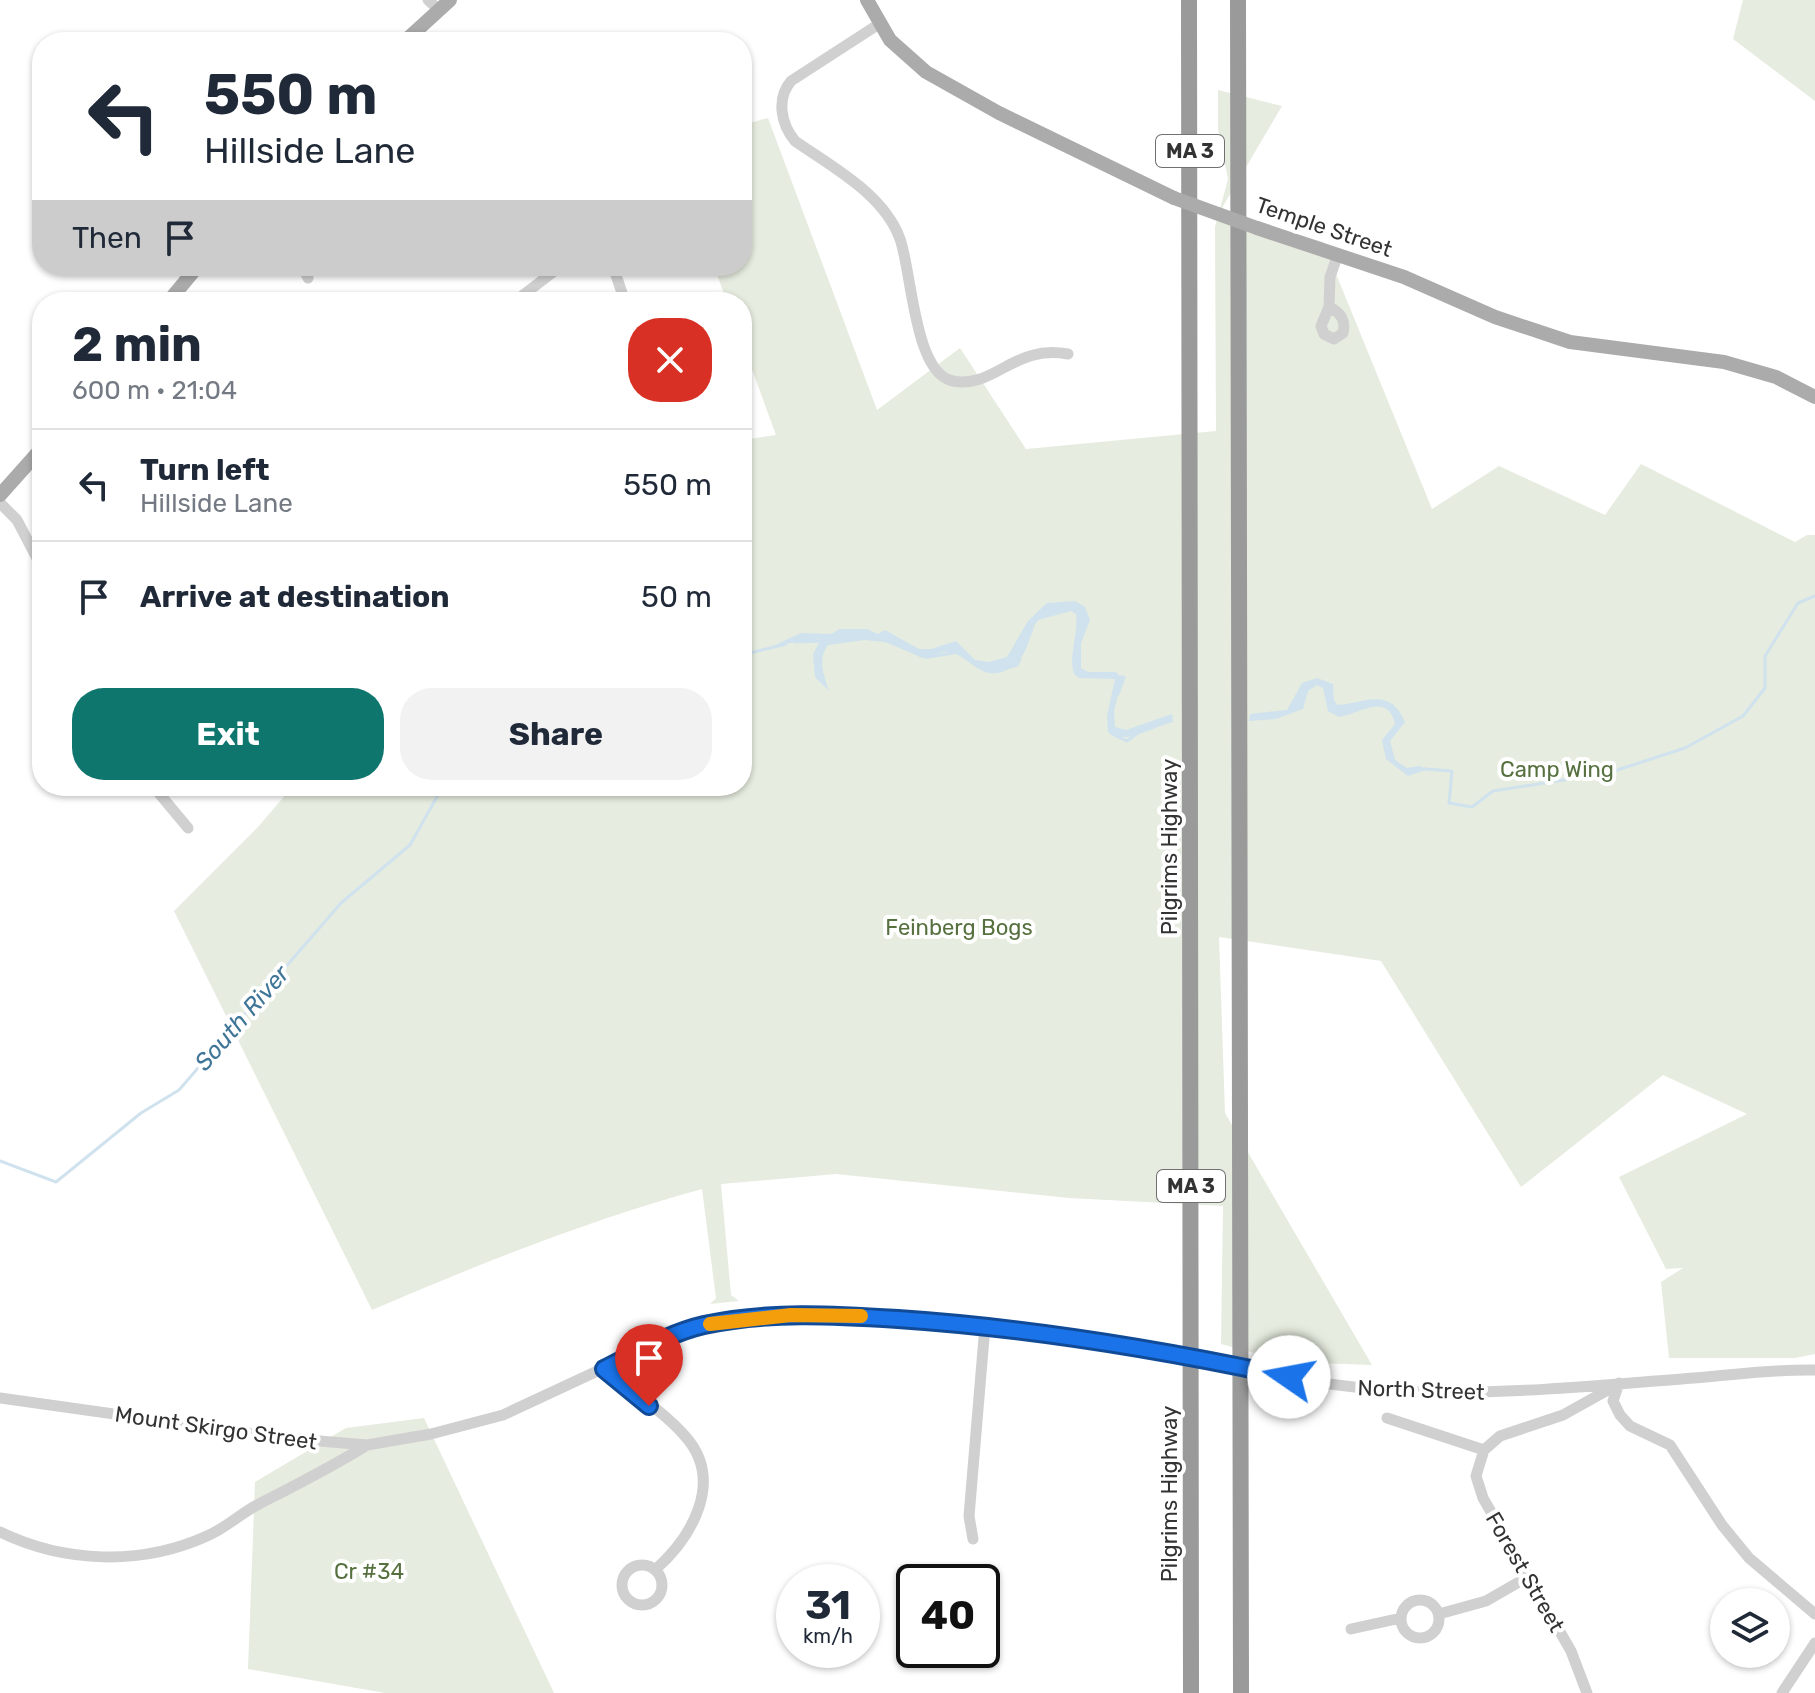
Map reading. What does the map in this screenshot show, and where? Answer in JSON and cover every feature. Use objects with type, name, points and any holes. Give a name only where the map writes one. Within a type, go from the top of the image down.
[{"type":"highway","name":"Pilgrims Highway","points":[[1189,0],[1191,1693]]},
{"type":"highway","name":"MA 3","points":[[1238,0],[1241,1693]]},
{"type":"main road","name":"Temple Street","points":[[867,0],[879,24],[906,57],[938,79],[1115,172],[1174,198],[1337,257],[1404,277],[1495,317],[1570,342],[1724,362],[1776,377],[1815,397]]},
{"type":"main road","points":[[413,32],[439,3]]},
{"type":"main road","points":[[176,292],[190,276]]},
{"type":"main road","points":[[0,495],[32,459]]},
{"type":"street","points":[[879,24],[791,81],[782,103],[787,132],[869,196],[891,221],[907,262],[922,343],[931,366],[943,378],[968,382],[1024,356],[1049,351],[1068,354]]},
{"type":"street","points":[[1329,307],[1330,277],[1337,257]]},
{"type":"street","points":[[527,292],[548,276]]},
{"type":"street","points":[[0,503],[17,520],[32,549]]},
{"type":"street","points":[[161,796],[188,828]]},
{"type":"street","name":"North Street","points":[[431,1434],[503,1415],[679,1333],[730,1321],[823,1315],[985,1326],[1091,1338],[1323,1383],[1408,1393],[1477,1393],[1815,1370]]},
{"type":"street","points":[[973,1539],[969,1525],[970,1498],[985,1326]]},
{"type":"street","points":[[604,1369],[685,1436],[697,1456],[702,1497],[699,1513],[680,1544],[655,1570]]},
{"type":"street","points":[[1387,1418],[1484,1450],[1500,1436],[1563,1415],[1619,1383]]},
{"type":"street","points":[[1619,1383],[1613,1401],[1624,1421],[1670,1445],[1722,1525],[1749,1558],[1815,1614]]},
{"type":"street","name":"Mount Skirgo Street","points":[[0,1398],[284,1438],[367,1445],[431,1434]]},
{"type":"street","points":[[0,1532],[52,1552],[83,1557],[124,1557],[172,1547],[208,1536],[255,1506],[311,1479],[367,1445]]},
{"type":"street","name":"Forest Street","points":[[1484,1450],[1477,1469],[1480,1490],[1526,1578],[1571,1651],[1587,1693]]},
{"type":"street","points":[[1439,1614],[1486,1601],[1526,1578]]},
{"type":"street","points":[[1415,1600],[1432,1603],[1439,1614],[1438,1627],[1423,1638],[1405,1631],[1401,1618],[1405,1607],[1415,1600]]},
{"type":"street","points":[[1351,1629],[1401,1618]]},
{"type":"street","points":[[1782,1693],[1815,1643]]},
{"type":"green space","points":[[1743,0],[1815,0],[1815,101],[1733,39]]},
{"type":"green space","points":[[1218,90],[1282,106],[1219,213],[1323,242],[1432,509],[1499,466],[1605,515],[1641,464],[1795,542],[1807,535],[1815,535],[1815,1354],[1795,1358],[1669,1358],[1661,1282],[1683,1268],[1666,1269],[1619,1177],[1747,1114],[1663,1075],[1521,1187],[1381,961],[1219,937],[1225,1113],[1372,1365],[1289,1362],[1221,1344],[1223,1206],[1069,1198],[836,1174],[721,1184],[731,1295],[739,1301],[710,1304],[716,1298],[702,1189],[535,1244],[372,1310],[174,911],[284,796],[752,796],[752,439],[776,435],[752,369],[752,292],[723,292],[718,276],[752,276],[752,122],[768,118],[877,410],[960,348],[1026,449],[1216,431],[1215,227],[1228,179],[1218,129]]},
{"type":"green space","name":"Cr #34","points":[[424,1418],[554,1693],[385,1693],[248,1669],[255,1482],[346,1428]]},
{"type":"water","points":[[1075,601],[1085,607],[1090,620],[1081,643],[1081,668],[1088,672],[1116,672],[1122,679],[1114,711],[1115,727],[1126,730],[1172,714],[1173,722],[1130,736],[1114,736],[1108,732],[1107,716],[1115,679],[1079,678],[1074,674],[1072,659],[1077,622],[1076,614],[1071,611],[1038,620],[1019,660],[1007,670],[996,673],[978,668],[953,653],[944,652],[926,659],[885,642],[864,640],[828,645],[822,661],[829,691],[815,677],[813,654],[821,639],[775,645],[801,633],[831,634],[840,629],[867,629],[878,634],[885,630],[919,649],[931,649],[956,641],[975,660],[989,662],[1007,657],[1028,621],[1047,603]]},
{"type":"water","points":[[1317,678],[1333,684],[1337,705],[1375,699],[1392,704],[1405,722],[1390,741],[1395,760],[1407,768],[1419,766],[1428,769],[1408,776],[1386,759],[1382,740],[1395,724],[1386,709],[1372,707],[1339,717],[1328,711],[1323,688],[1317,685],[1308,691],[1303,709],[1276,719],[1249,721],[1250,714],[1287,710],[1302,683]]},
{"type":"waterway","name":"South River","points":[[1425,769],[1452,771],[1449,803],[1472,807],[1493,791],[1608,773],[1685,748],[1743,716],[1765,688],[1765,656],[1798,603],[1815,596]]},
{"type":"waterway","name":"South River","points":[[1026,644],[1032,629]]},
{"type":"waterway","name":"South River","points":[[795,642],[824,641]]},
{"type":"waterway","name":"South River","points":[[752,652],[786,644]]},
{"type":"waterway","name":"South River","points":[[903,647],[921,656]]},
{"type":"waterway","name":"South River","points":[[929,657],[953,653]]},
{"type":"waterway","name":"South River","points":[[1004,669],[1017,665],[1020,659]]},
{"type":"waterway","name":"South River","points":[[1118,677],[1124,677],[1118,694]]},
{"type":"waterway","name":"South River","points":[[1116,736],[1127,741],[1139,732]]},
{"type":"waterway","name":"South River","points":[[0,1161],[56,1182],[141,1113],[179,1090],[341,903],[410,845],[437,796]]},
{"type":"slow traffic","points":[[710,1324],[791,1315],[861,1316]]},
{"type":"route","points":[[649,1406],[604,1369],[690,1329],[715,1323],[791,1315],[951,1322],[1068,1335],[1289,1377]]},
{"type":"park label","name":"Camp Wing","points":[[1557,769]]},
{"type":"park label","name":"Feinberg Bogs","points":[[959,927]]}]
